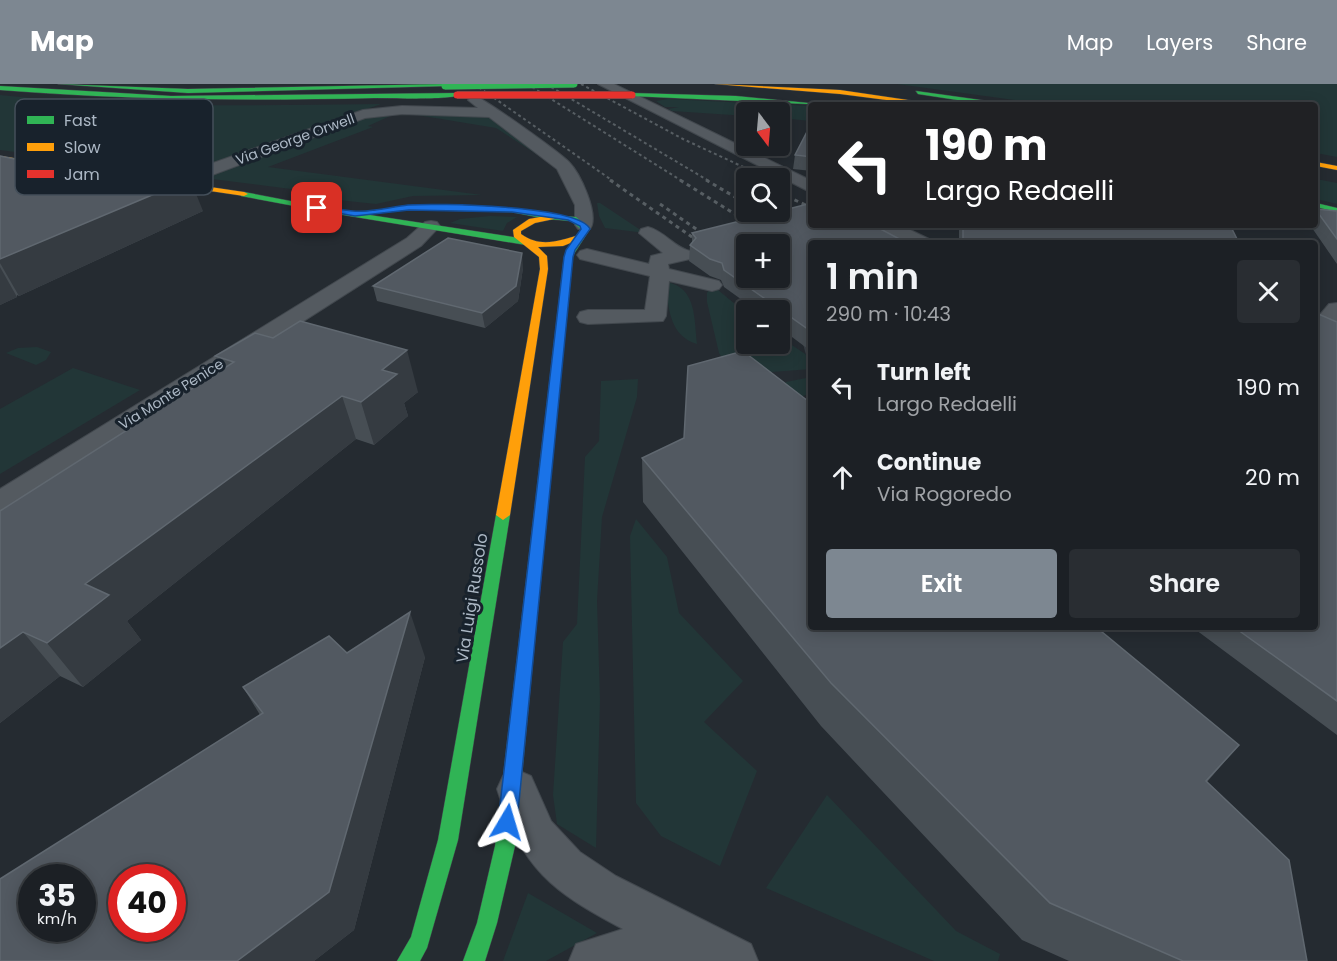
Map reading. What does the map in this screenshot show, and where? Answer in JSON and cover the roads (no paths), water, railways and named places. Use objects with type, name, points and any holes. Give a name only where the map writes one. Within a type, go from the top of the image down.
[{"type":"main road","points":[[62,84],[151,90],[228,91],[452,89],[727,97],[808,104]]},
{"type":"main road","points":[[206,99],[574,84]]},
{"type":"main road","points":[[718,84],[818,90],[915,102]]},
{"type":"main road","points":[[843,84],[979,102]]},
{"type":"main road","points":[[0,88],[99,97],[154,99]]},
{"type":"main road","points":[[0,158],[15,160]]},
{"type":"main road","points":[[1318,164],[1337,168]]},
{"type":"main road","points":[[1318,176],[1337,180]]},
{"type":"main road","points":[[213,190],[526,242],[560,245],[583,239]]},
{"type":"main road","points":[[1318,205],[1337,210]]},
{"type":"main road","points":[[355,214],[405,208],[498,209],[570,218],[583,239]]},
{"type":"main road","points":[[430,225],[455,215],[498,209]]},
{"type":"main road","points":[[526,242],[517,235],[521,225],[549,217]]},
{"type":"main road","points":[[474,961],[487,923],[505,846],[568,257],[570,250],[583,239]]},
{"type":"main road","name":"Via Luigi Russolo","points":[[408,961],[420,941],[448,840],[544,269],[543,256],[526,242]]},
{"type":"street","points":[[604,84],[808,186]]},
{"type":"street","points":[[452,89],[492,113],[564,166],[584,205],[583,239],[660,274],[712,285]]},
{"type":"street","name":"Via George Orwell","points":[[213,169],[363,114],[402,110],[492,113]]},
{"type":"street","name":"Via Monte Penice","points":[[0,502],[414,242],[430,225]]},
{"type":"street","points":[[892,228],[915,240]]},
{"type":"street","points":[[588,318],[655,316],[660,274],[658,260],[682,255],[648,233]]},
{"type":"street","points":[[1318,296],[1337,299]]},
{"type":"street","points":[[1337,309],[1329,317],[1337,330]]},
{"type":"street","points":[[1318,318],[1337,330]]},
{"type":"street","points":[[513,775],[529,823],[539,841],[558,863],[586,885],[730,959]]},
{"type":"street","points":[[593,961],[646,947],[682,946],[730,959]]},
{"type":"railway","points":[[474,84],[613,181]]},
{"type":"railway","points":[[527,84],[682,181]]},
{"type":"railway","points":[[546,84],[709,181]]},
{"type":"railway","points":[[581,84],[683,139],[745,168]]},
{"type":"railway","points":[[610,180],[705,246]]},
{"type":"railway","points":[[680,180],[759,229]]},
{"type":"railway","points":[[706,180],[736,198]]},
{"type":"railway","points":[[790,198],[808,206]]},
{"type":"railway","points":[[660,204],[712,240]]}]
